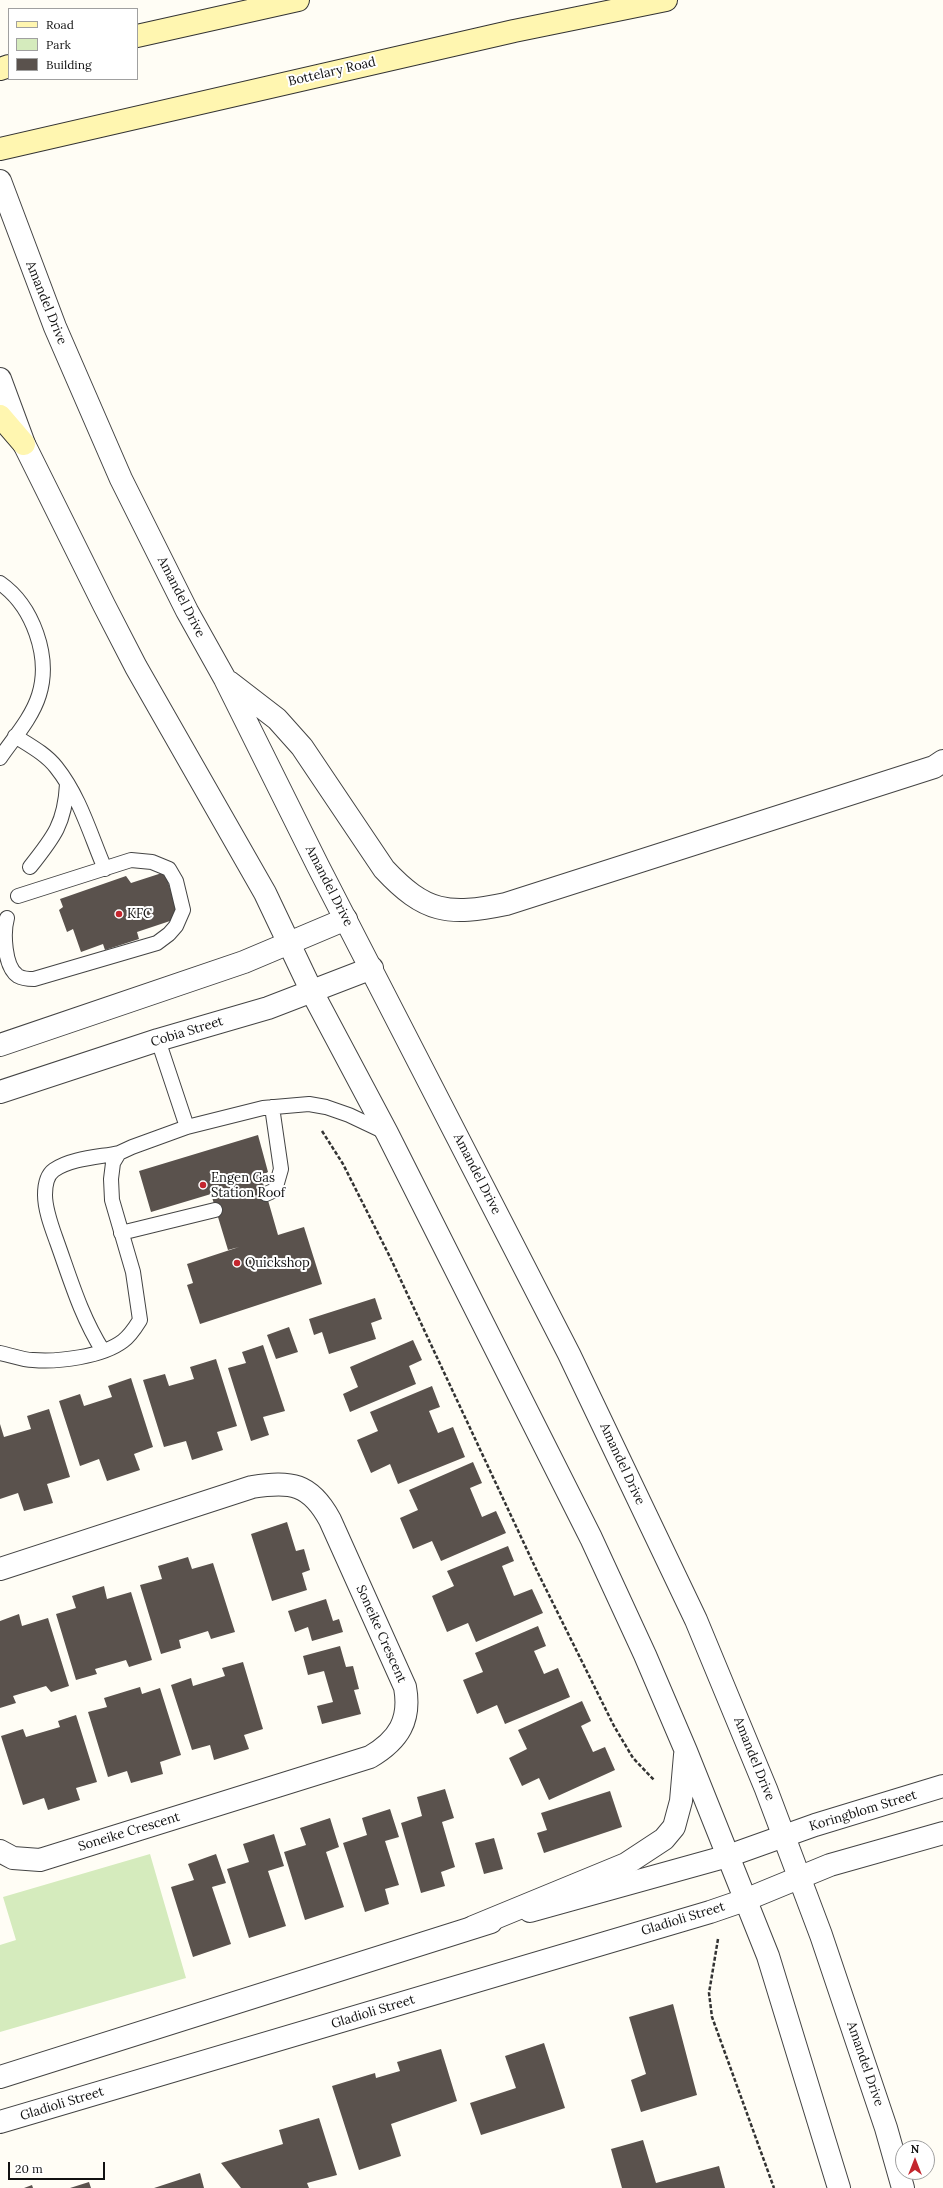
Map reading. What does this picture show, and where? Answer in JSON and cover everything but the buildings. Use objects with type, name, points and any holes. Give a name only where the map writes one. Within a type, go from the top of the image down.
[{"type":"main road","points":[[138,36],[298,0]]},
{"type":"main road","name":"Bottelary Road","points":[[0,149],[514,31],[666,0]]},
{"type":"main road","points":[[0,416],[24,444]]},
{"type":"street","name":"Amandel Drive","points":[[0,182],[55,327],[121,479],[187,611],[225,679],[569,1354],[693,1613],[784,1836],[821,1935],[886,2128],[903,2188]]},
{"type":"street","points":[[0,379],[24,444],[136,667],[265,893],[312,992],[387,1133],[591,1538],[645,1655],[686,1751],[768,1956],[839,2188]]},
{"type":"street","points":[[225,679],[277,719],[302,747],[384,868],[400,886],[419,900],[435,908],[455,911],[478,910],[506,904],[934,767],[943,761]]},
{"type":"street","points":[[0,1045],[157,993],[290,944],[346,919]]},
{"type":"street","name":"Cobia Street","points":[[0,1092],[158,1040],[268,1008],[372,968]]},
{"type":"street","name":"Soneike Crescent","points":[[0,1569],[252,1487],[273,1484],[295,1486],[307,1491],[319,1501],[330,1520],[405,1687],[407,1699],[403,1723],[396,1737],[384,1749],[370,1757],[40,1860],[13,1858],[0,1851]]},
{"type":"street","points":[[473,1927],[626,1864],[664,1839],[674,1828],[681,1801],[686,1751]]},
{"type":"street","name":"Koringblom Street","points":[[728,1856],[784,1836],[943,1786]]},
{"type":"street","points":[[799,1877],[830,1865],[943,1833]]},
{"type":"street","points":[[0,2077],[473,1927],[728,1856]]},
{"type":"street","name":"Gladioli Street","points":[[0,2122],[745,1900],[799,1877]]},
{"type":"lane","points":[[0,583],[18,600],[28,614],[37,636],[43,676],[39,696],[31,714],[0,758]]},
{"type":"lane","points":[[15,736],[43,754],[56,767],[80,804],[105,868]]},
{"type":"lane","points":[[30,867],[53,839],[60,824],[66,804],[66,784]]},
{"type":"lane","points":[[7,918],[4,939],[7,955],[17,976],[34,978],[157,943],[169,934],[176,926],[183,910],[176,881],[169,868],[142,860],[131,860],[18,896]]},
{"type":"lane","points":[[158,1040],[187,1127]]},
{"type":"lane","points":[[103,1351],[88,1326],[51,1223],[44,1195],[47,1179],[54,1170],[72,1162],[119,1153],[187,1127],[272,1107],[309,1104],[326,1107],[349,1115],[387,1133]]},
{"type":"lane","points":[[266,1194],[275,1190],[281,1169],[272,1107]]},
{"type":"lane","points":[[0,1353],[32,1360],[62,1360],[103,1351],[121,1343],[131,1334],[140,1320],[133,1272],[112,1200],[111,1179],[113,1163],[119,1153]]},
{"type":"lane","points":[[121,1233],[215,1210]]},
{"type":"path","points":[[322,1130],[343,1164],[390,1257],[536,1569],[614,1726],[633,1758],[656,1782]]},
{"type":"path","points":[[719,1941],[709,1993],[712,2017],[774,2188]]},
{"type":"green space","points":[[150,1854],[186,1978],[0,2032],[0,1945],[16,1940],[3,1897]]},
{"type":"place","name":"KFC","points":[[119,914]]},
{"type":"place","name":"Engen Gas Station Roof","points":[[203,1185]]},
{"type":"place","name":"Quickshop","points":[[237,1263]]}]
